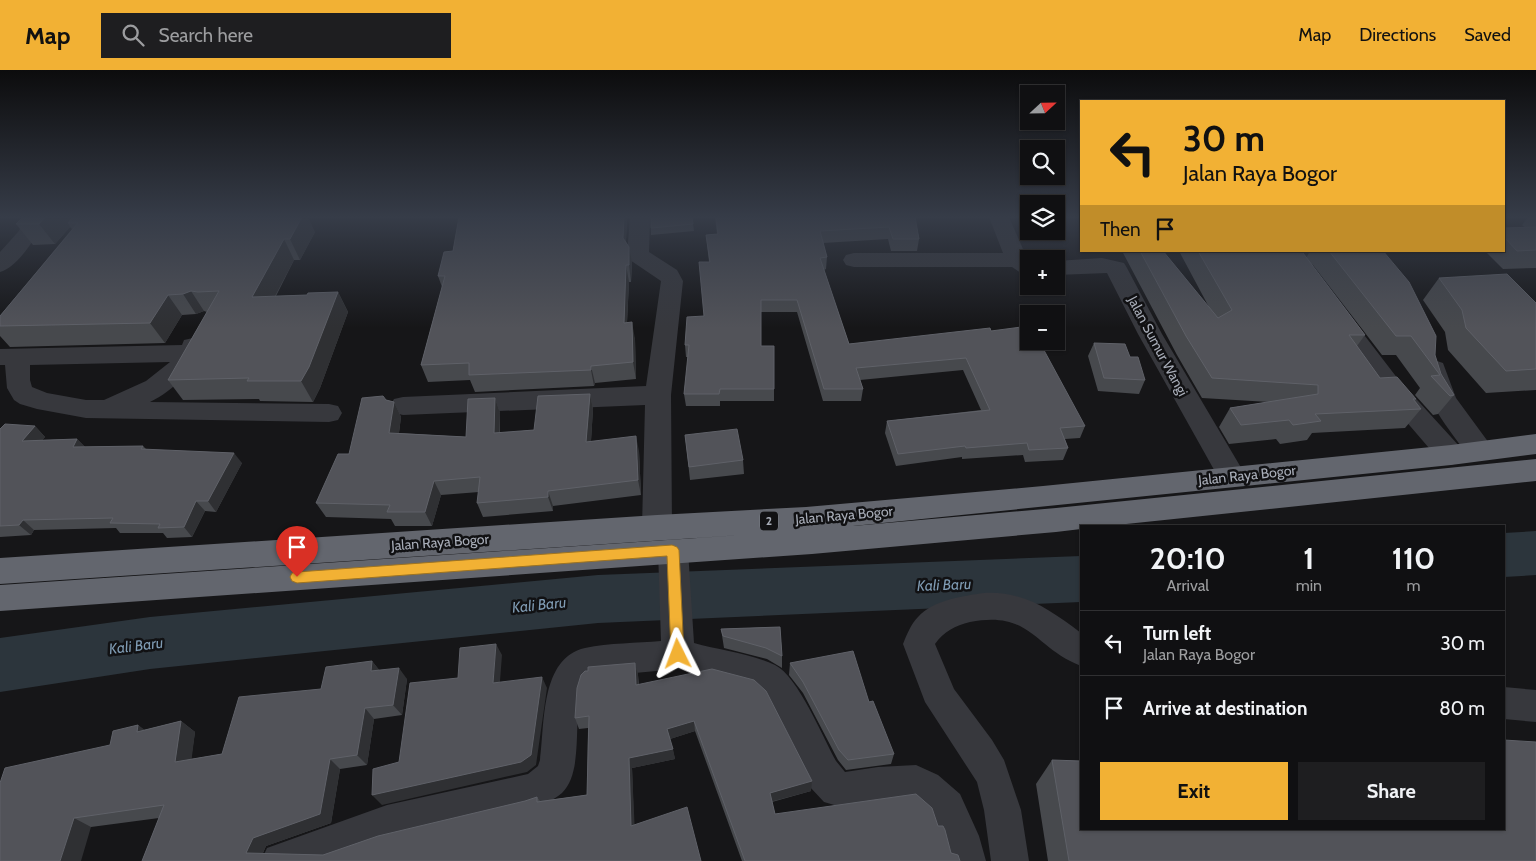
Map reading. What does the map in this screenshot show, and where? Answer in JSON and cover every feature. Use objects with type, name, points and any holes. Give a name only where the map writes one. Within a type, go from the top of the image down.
[{"type":"highway","name":"Jalan Raya Bogor","points":[[0,572],[668,551],[806,519],[1043,497],[1232,476],[1451,455],[1536,444]]},
{"type":"highway","name":"Jalan Raya Bogor","points":[[0,598],[812,542],[1536,470]]},
{"type":"street","points":[[0,265],[10,254]]},
{"type":"street","points":[[638,254],[638,256],[669,275],[671,279],[658,395],[668,551],[677,651]]},
{"type":"street","points":[[854,260],[1020,264]]},
{"type":"street","name":"Jalan Sumur Wangi","points":[[1065,267],[1102,265],[1116,268],[1150,334],[1232,476]]},
{"type":"street","points":[[1321,294],[1389,385],[1451,455]]},
{"type":"street","points":[[103,410],[153,390],[181,366],[201,329]]},
{"type":"street","points":[[1435,348],[1434,374],[1440,393],[1454,416],[1480,450]]},
{"type":"street","points":[[189,353],[9,357],[16,385],[28,398],[39,402],[103,410],[329,413]]},
{"type":"street","points":[[403,406],[658,395]]},
{"type":"street","points":[[1010,861],[1002,802],[985,761],[936,690],[919,644],[923,634],[937,620],[957,612],[978,608],[1011,608],[1029,616],[1080,651]]},
{"type":"street","points":[[280,861],[387,824],[531,791],[540,787],[556,771],[565,692],[570,675],[574,670],[585,663],[677,651],[765,677],[780,690],[823,774],[837,789],[848,792],[878,785],[916,783],[938,797],[948,807],[960,836],[967,861]]},
{"type":"street","points":[[1505,703],[1536,706]]},
{"type":"building","points":[[52,254],[276,254],[252,297],[338,292],[309,367],[301,381],[247,381],[249,378],[168,380],[219,291],[191,291],[183,294],[168,295],[150,323],[0,326],[0,316]]},
{"type":"building","points":[[444,254],[629,254],[629,265],[626,265],[624,323],[632,322],[633,362],[591,366],[591,370],[469,375],[469,363],[421,365],[445,276],[438,276]]},
{"type":"building","points":[[709,254],[826,254],[827,257],[820,258],[849,344],[990,328],[991,331],[1020,327],[1020,350],[1044,350],[1085,426],[1060,428],[1068,448],[1029,450],[1027,443],[966,448],[965,446],[898,454],[887,421],[990,410],[966,358],[856,368],[863,389],[824,389],[797,300],[761,300],[761,346],[774,346],[774,389],[720,389],[719,394],[684,394],[689,345],[685,345],[687,317],[704,316],[699,262],[710,262]]},
{"type":"building","points":[[1142,254],[1165,254],[1218,318],[1232,310],[1200,254],[1304,254],[1365,335],[1349,335],[1380,378],[1397,377],[1416,399],[1413,399],[1421,409],[1315,414],[1321,421],[1293,425],[1289,420],[1241,425],[1230,408],[1318,394],[1318,385],[1212,378],[1186,336]]},
{"type":"building","points":[[1331,254],[1385,254],[1409,282],[1436,336],[1435,355],[1441,374],[1454,395],[1450,396],[1431,376],[1440,375],[1411,336],[1396,336]]},
{"type":"building","points":[[1507,274],[1536,303],[1536,369],[1506,371],[1466,328],[1462,310],[1439,278]]},
{"type":"building","points":[[1094,343],[1125,344],[1130,357],[1138,357],[1145,380],[1104,378]]},
{"type":"building","points":[[590,394],[586,442],[636,436],[638,480],[548,491],[548,497],[477,503],[480,477],[434,481],[425,512],[387,512],[390,505],[316,503],[338,454],[349,454],[362,398],[383,396],[386,400],[394,402],[389,433],[466,437],[468,399],[495,398],[494,433],[534,430],[538,396]]},
{"type":"building","points":[[5,424],[35,426],[22,441],[77,439],[73,447],[143,446],[141,449],[234,453],[208,501],[196,501],[184,527],[158,528],[160,524],[110,523],[113,518],[23,520],[19,525],[0,526],[0,429]]},
{"type":"building","points":[[737,429],[743,460],[689,467],[685,435]]},
{"type":"building","points":[[780,627],[782,656],[766,648],[723,636],[721,629]]},
{"type":"building","points":[[496,644],[493,683],[542,677],[531,755],[521,762],[372,795],[373,769],[399,762],[410,683],[458,678],[460,648]]},
{"type":"building","points":[[853,651],[869,702],[873,701],[894,754],[848,760],[839,750],[803,682],[790,663]]},
{"type":"building","points":[[372,661],[371,671],[399,668],[393,705],[365,708],[357,755],[330,759],[320,814],[253,838],[246,853],[323,855],[378,836],[537,797],[537,802],[587,795],[589,716],[575,718],[577,688],[581,675],[588,671],[588,667],[635,663],[636,685],[712,669],[754,680],[766,691],[812,781],[770,793],[775,814],[916,794],[932,808],[938,826],[943,826],[945,830],[951,853],[958,855],[960,861],[745,861],[694,721],[667,729],[673,749],[629,758],[631,826],[687,807],[701,861],[142,861],[164,805],[74,818],[60,861],[0,861],[0,783],[5,768],[110,745],[113,731],[138,725],[137,732],[181,721],[175,762],[222,754],[239,697],[321,689],[326,667]]},
{"type":"building","points":[[1505,740],[1536,742],[1536,861],[1069,861],[1052,760],[1080,761],[1080,830],[1505,830]]},
{"type":"waterway","name":"Kali Baru","points":[[1505,555],[1536,553]]},
{"type":"waterway","name":"Kali Baru","points":[[0,665],[150,643],[598,599],[1080,579]]},
{"type":"route","points":[[297,577],[672,550],[678,654]]}]
